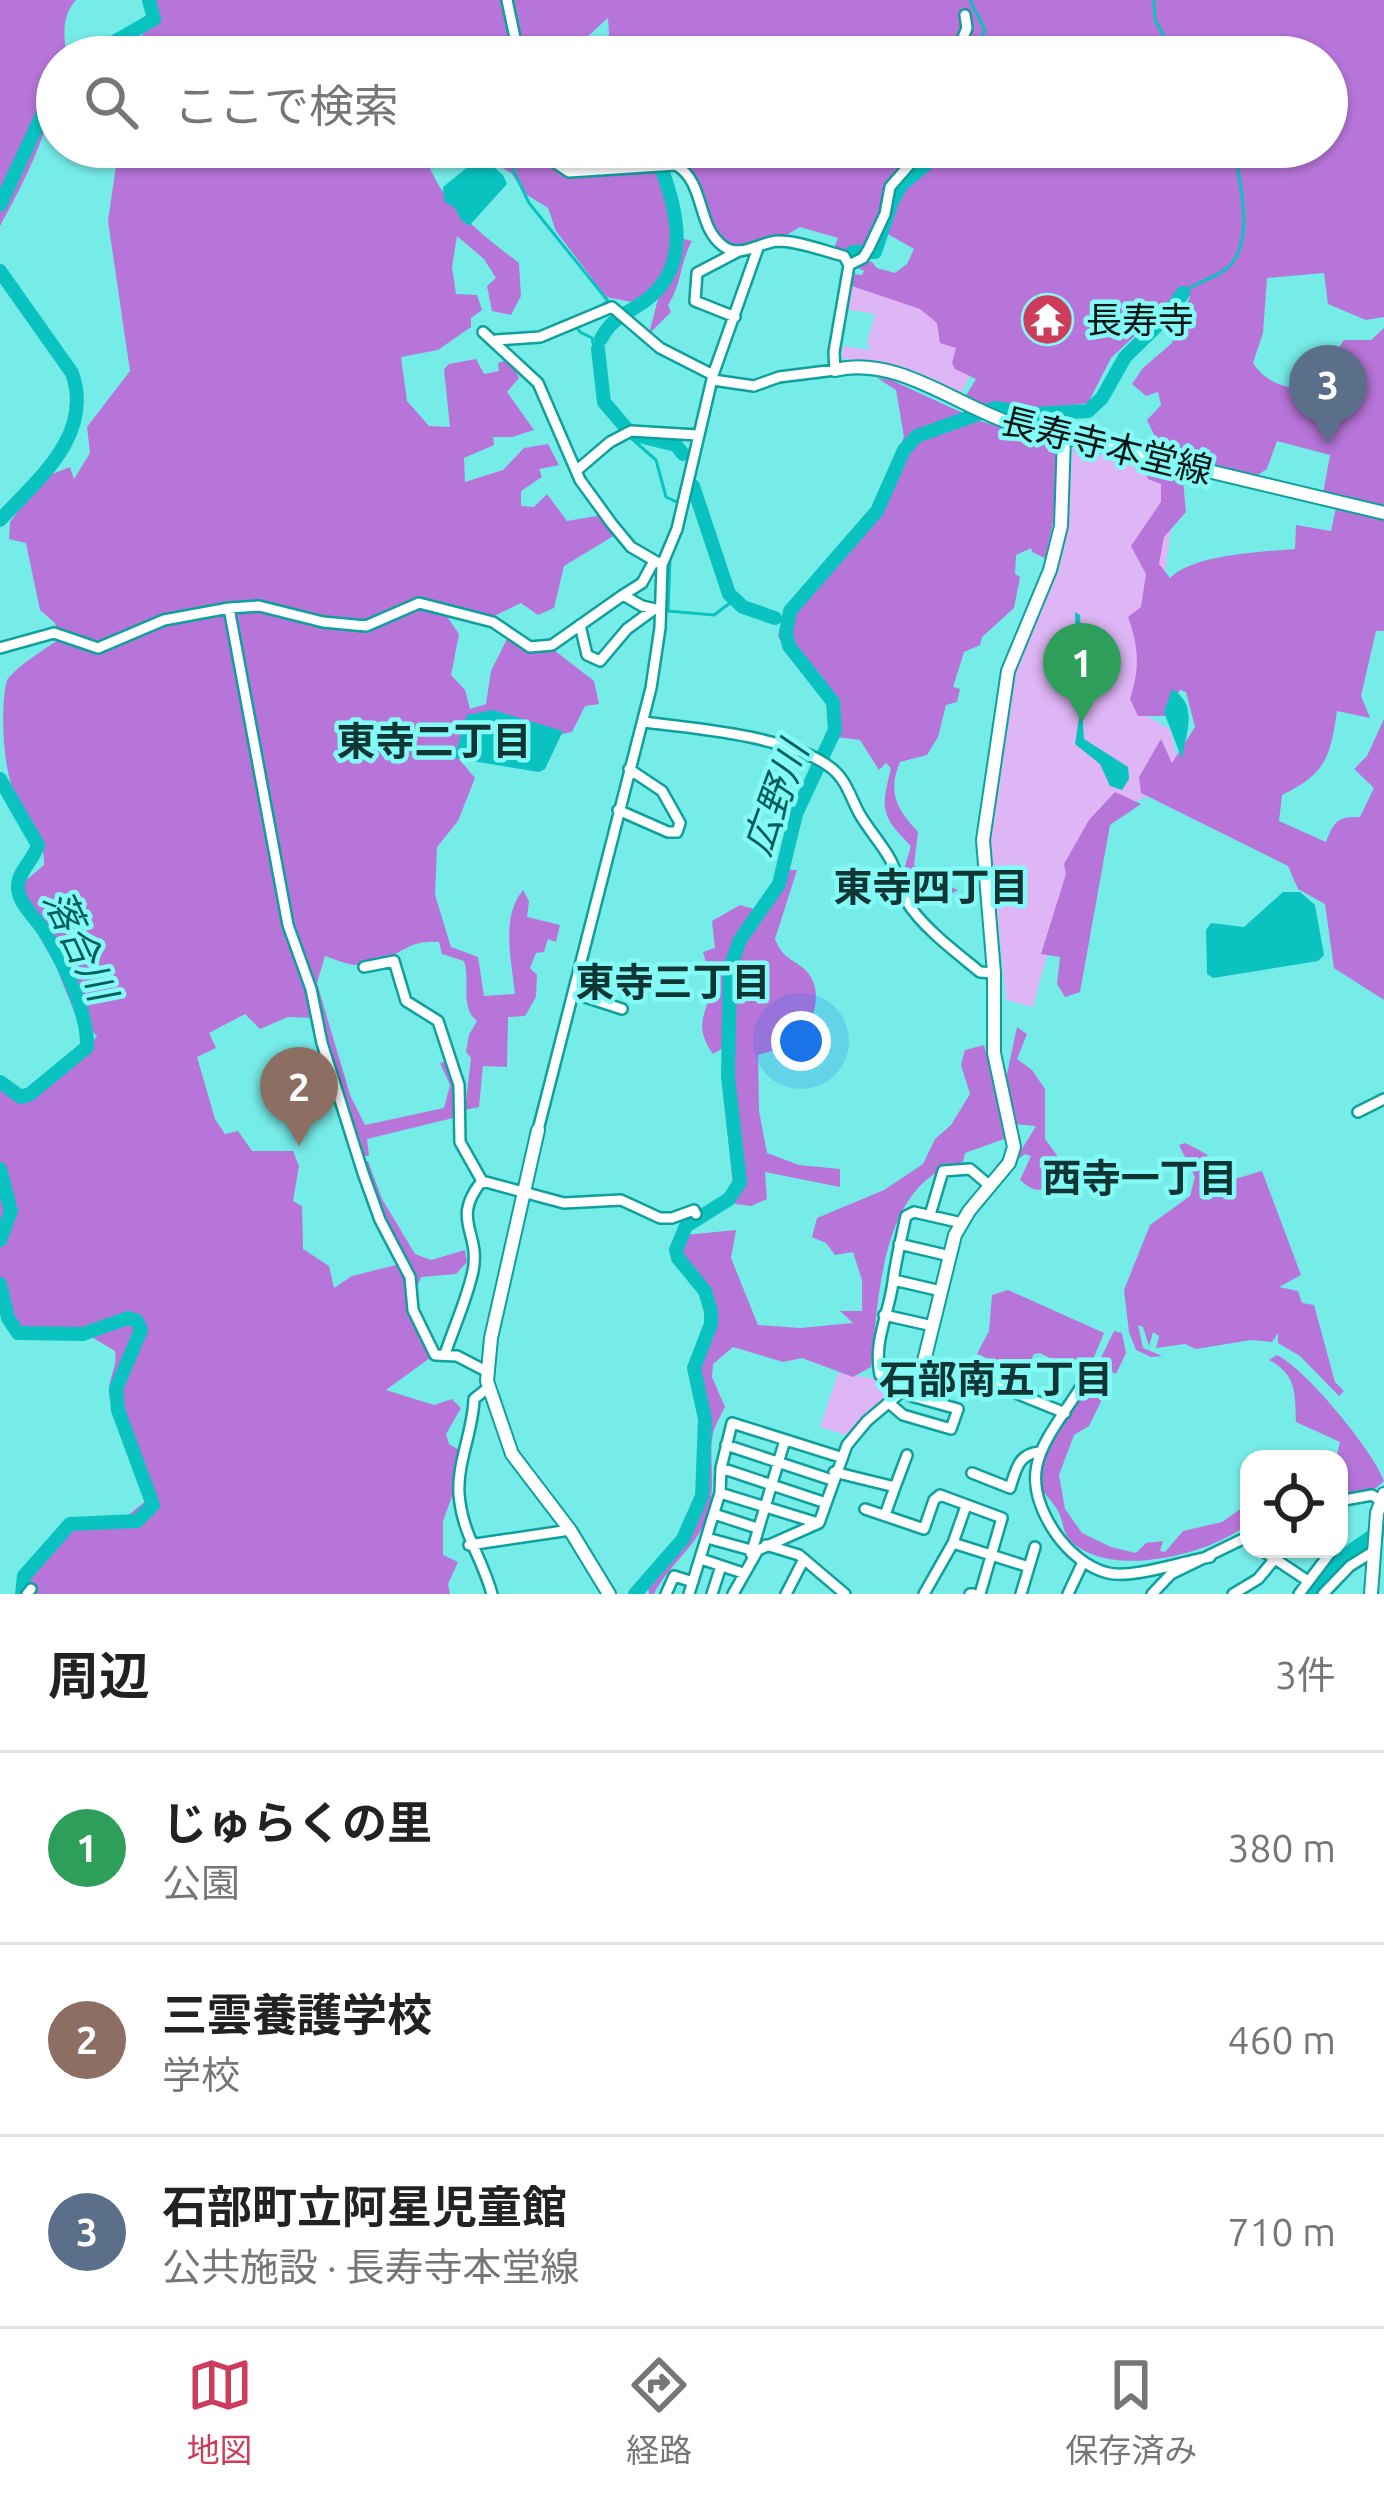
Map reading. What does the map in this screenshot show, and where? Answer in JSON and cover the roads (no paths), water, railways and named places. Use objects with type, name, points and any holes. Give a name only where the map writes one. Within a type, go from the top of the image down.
[{"type":"street","points":[[507,0],[515,36]]},
{"type":"street","points":[[964,36],[965,15]]},
{"type":"street","points":[[563,168],[569,172],[643,168]]},
{"type":"street","points":[[682,168],[695,184],[713,235],[724,248],[737,251]]},
{"type":"street","points":[[849,266],[863,258],[885,214],[890,187],[907,168]]},
{"type":"street","points":[[496,340],[540,337],[612,307],[660,348],[713,378],[754,386],[779,377],[835,370],[849,266],[844,256],[793,244],[778,242],[737,251],[697,273],[695,301],[735,316]]},
{"type":"street","points":[[0,648],[54,634],[98,648],[164,620],[259,606],[323,622],[366,626],[406,605],[428,603],[493,622],[530,647],[552,644],[642,583],[676,529],[713,378],[758,248]]},
{"type":"street","points":[[483,332],[538,383],[576,471],[631,547],[658,563]]},
{"type":"street","name":"長寿寺本堂線","points":[[835,370],[890,371],[993,418],[1384,513]]},
{"type":"street","points":[[576,471],[631,431],[697,435]]},
{"type":"street","points":[[750,1555],[818,1523],[840,1457],[867,1421],[906,1388],[924,1361],[962,1222],[1009,1163],[1014,1139],[996,1065],[983,840],[1008,670],[1050,570],[1061,526],[1064,437]]},
{"type":"street","points":[[609,1594],[570,1530],[512,1454],[486,1371],[538,1130],[643,722],[658,651],[658,563]]},
{"type":"street","points":[[623,595],[657,610]]},
{"type":"street","points":[[229,608],[259,781],[267,798],[273,861],[329,1068],[380,1220],[410,1277],[413,1310],[435,1355],[445,1354],[486,1371]]},
{"type":"street","points":[[580,625],[587,655],[600,661],[627,629],[657,610]]},
{"type":"street","points":[[643,722],[676,724],[704,733],[726,732],[807,754],[830,767],[843,779],[859,814],[890,858],[910,908],[980,972],[994,973]]},
{"type":"street","points":[[618,810],[668,832],[677,832],[680,823],[662,791],[629,769]]},
{"type":"street","points":[[364,967],[394,961],[406,1001],[438,1021],[459,1084],[460,1142],[482,1181],[564,1203],[621,1201],[661,1218],[694,1210],[696,1214]]},
{"type":"street","points":[[573,993],[622,1010]]},
{"type":"street","points":[[1358,1112],[1384,1099]]},
{"type":"street","points":[[929,1215],[943,1171],[970,1168],[990,1186]]},
{"type":"street","points":[[445,1354],[475,1259],[466,1200],[482,1181]]},
{"type":"street","points":[[889,1403],[903,1414],[951,1429],[958,1409],[911,1396],[896,1379],[880,1375],[877,1361],[906,1216],[914,1212],[962,1222]]},
{"type":"street","points":[[899,1244],[950,1256]]},
{"type":"street","points":[[894,1280],[941,1291]]},
{"type":"street","points":[[884,1315],[932,1326]]},
{"type":"street","points":[[1084,1382],[1039,1452],[1033,1482],[1040,1508],[1057,1535],[1083,1562],[1106,1573],[1210,1557]]},
{"type":"street","points":[[991,1383],[1065,1413]]},
{"type":"street","points":[[489,1388],[477,1392],[474,1399],[473,1425],[459,1472],[459,1497],[469,1544],[491,1594]]},
{"type":"street","points":[[689,1594],[720,1493],[732,1423],[840,1457]]},
{"type":"street","points":[[734,1594],[785,1440]]},
{"type":"street","points":[[726,1445],[833,1476],[896,1487]]},
{"type":"street","points":[[972,1473],[1010,1488],[1018,1462],[1028,1453],[1039,1452]]},
{"type":"street","points":[[885,1515],[907,1455]]},
{"type":"street","points":[[721,1468],[826,1503]]},
{"type":"street","points":[[720,1493],[818,1523]]},
{"type":"street","points":[[865,1509],[925,1529],[940,1495],[1002,1518],[992,1556],[974,1594]]},
{"type":"street","points":[[1348,1499],[1370,1495],[1383,1499],[1371,1594]]},
{"type":"street","points":[[924,1594],[953,1543],[966,1506]]},
{"type":"street","points":[[714,1514],[757,1528]]},
{"type":"street","points":[[469,1544],[570,1530]]},
{"type":"street","points":[[707,1538],[750,1555]]},
{"type":"street","points":[[1323,1594],[1375,1539]]},
{"type":"street","points":[[1152,1594],[1171,1574],[1240,1540]]},
{"type":"street","points":[[953,1543],[1029,1567]]},
{"type":"street","points":[[766,1545],[804,1558],[845,1594]]},
{"type":"street","points":[[1021,1594],[1035,1547]]},
{"type":"street","points":[[786,1594],[804,1558]]},
{"type":"street","points":[[1270,1558],[1308,1581]]},
{"type":"street","points":[[1299,1594],[1326,1558]]},
{"type":"street","points":[[700,1559],[743,1573]]},
{"type":"street","points":[[1233,1594],[1258,1579],[1273,1561]]},
{"type":"street","points":[[1068,1594],[1083,1562]]},
{"type":"street","points":[[712,1594],[721,1566]]},
{"type":"street","points":[[666,1594],[674,1576],[693,1582]]},
{"type":"water","points":[[466,168],[495,168],[507,184],[469,226],[444,201],[443,187]]},
{"type":"water","points":[[1075,612],[1080,615],[1089,665],[1082,711],[1084,739],[1128,767],[1129,779],[1122,790],[1110,786],[1100,764],[1075,744],[1081,706],[1070,684]]},
{"type":"water","points":[[1172,689],[1188,711],[1182,759],[1164,712]]},
{"type":"water","points":[[493,710],[563,731],[545,769],[539,772],[454,758],[467,715]]},
{"type":"water","points":[[1283,892],[1300,892],[1315,905],[1324,955],[1318,961],[1213,978],[1207,974],[1206,930],[1211,923],[1244,927]]},
{"type":"waterway","name":"落合川","points":[[124,36],[154,19],[149,0]]},
{"type":"waterway","points":[[970,0],[985,30],[982,36]]},
{"type":"waterway","name":"広野川","points":[[1154,0],[1155,20],[1164,36]]},
{"type":"waterway","name":"落合川","points":[[0,205],[36,128]]},
{"type":"waterway","points":[[512,168],[529,203],[608,301],[595,310]]},
{"type":"waterway","points":[[601,339],[617,319],[650,297],[673,263],[676,225],[661,168]]},
{"type":"waterway","points":[[853,252],[875,252],[892,201],[902,184],[921,168]]},
{"type":"waterway","name":"広野川","points":[[1183,293],[1226,269],[1235,258],[1244,212],[1237,168]]},
{"type":"waterway","name":"落合川","points":[[0,271],[72,373],[77,395],[69,436],[58,454],[0,520]]},
{"type":"waterway","name":"広野川","points":[[635,1594],[683,1539],[702,1496],[705,1419],[694,1368],[711,1324],[711,1311],[705,1291],[676,1250],[686,1226],[729,1199],[740,1182],[728,1077],[730,968],[740,940],[779,884],[796,814],[835,730],[833,702],[789,646],[790,611],[877,511],[904,450],[917,436],[995,408],[1033,414],[1088,411],[1102,398],[1125,357],[1183,293]]},
{"type":"waterway","points":[[575,325],[592,338],[598,365]]},
{"type":"waterway","points":[[598,349],[604,402],[626,428]]},
{"type":"waterway","points":[[639,436],[676,445],[683,454]]},
{"type":"waterway","points":[[631,438],[656,460],[666,497],[679,503]]},
{"type":"waterway","points":[[693,486],[729,594],[743,607],[775,618]]},
{"type":"waterway","points":[[670,559],[668,611],[714,615],[734,600]]},
{"type":"waterway","name":"広野川","points":[[783,620],[787,621]]},
{"type":"waterway","name":"落合川","points":[[0,779],[38,845],[21,876],[19,892],[67,974],[84,1019],[87,1047],[30,1094],[21,1097],[0,1082]]},
{"type":"waterway","name":"落合川","points":[[0,1169],[11,1211],[0,1240]]},
{"type":"waterway","name":"落合川","points":[[0,1284],[8,1318],[18,1333],[83,1334],[128,1318],[137,1321],[141,1330],[116,1389],[118,1410],[153,1505],[137,1521],[70,1524],[24,1576],[22,1594]]},
{"type":"waterway","points":[[1310,1594],[1338,1560],[1384,1528]]},
{"type":"place","name":"長寿寺","points":[[1047,319]]},
{"type":"place","name":"石部町立阿星児童館","points":[[1328,444]]},
{"type":"place","name":"じゅらくの里","points":[[1082,722]]},
{"type":"place","name":"三雲養護学校","points":[[299,1146]]},
{"type":"district","name":"東寺二丁目","points":[[434,740]]},
{"type":"district","name":"東寺四丁目","points":[[931,886]]},
{"type":"district","name":"東寺三丁目","points":[[673,981]]},
{"type":"district","name":"西寺一丁目","points":[[1140,1177]]},
{"type":"district","name":"石部南五丁目","points":[[996,1378]]}]
